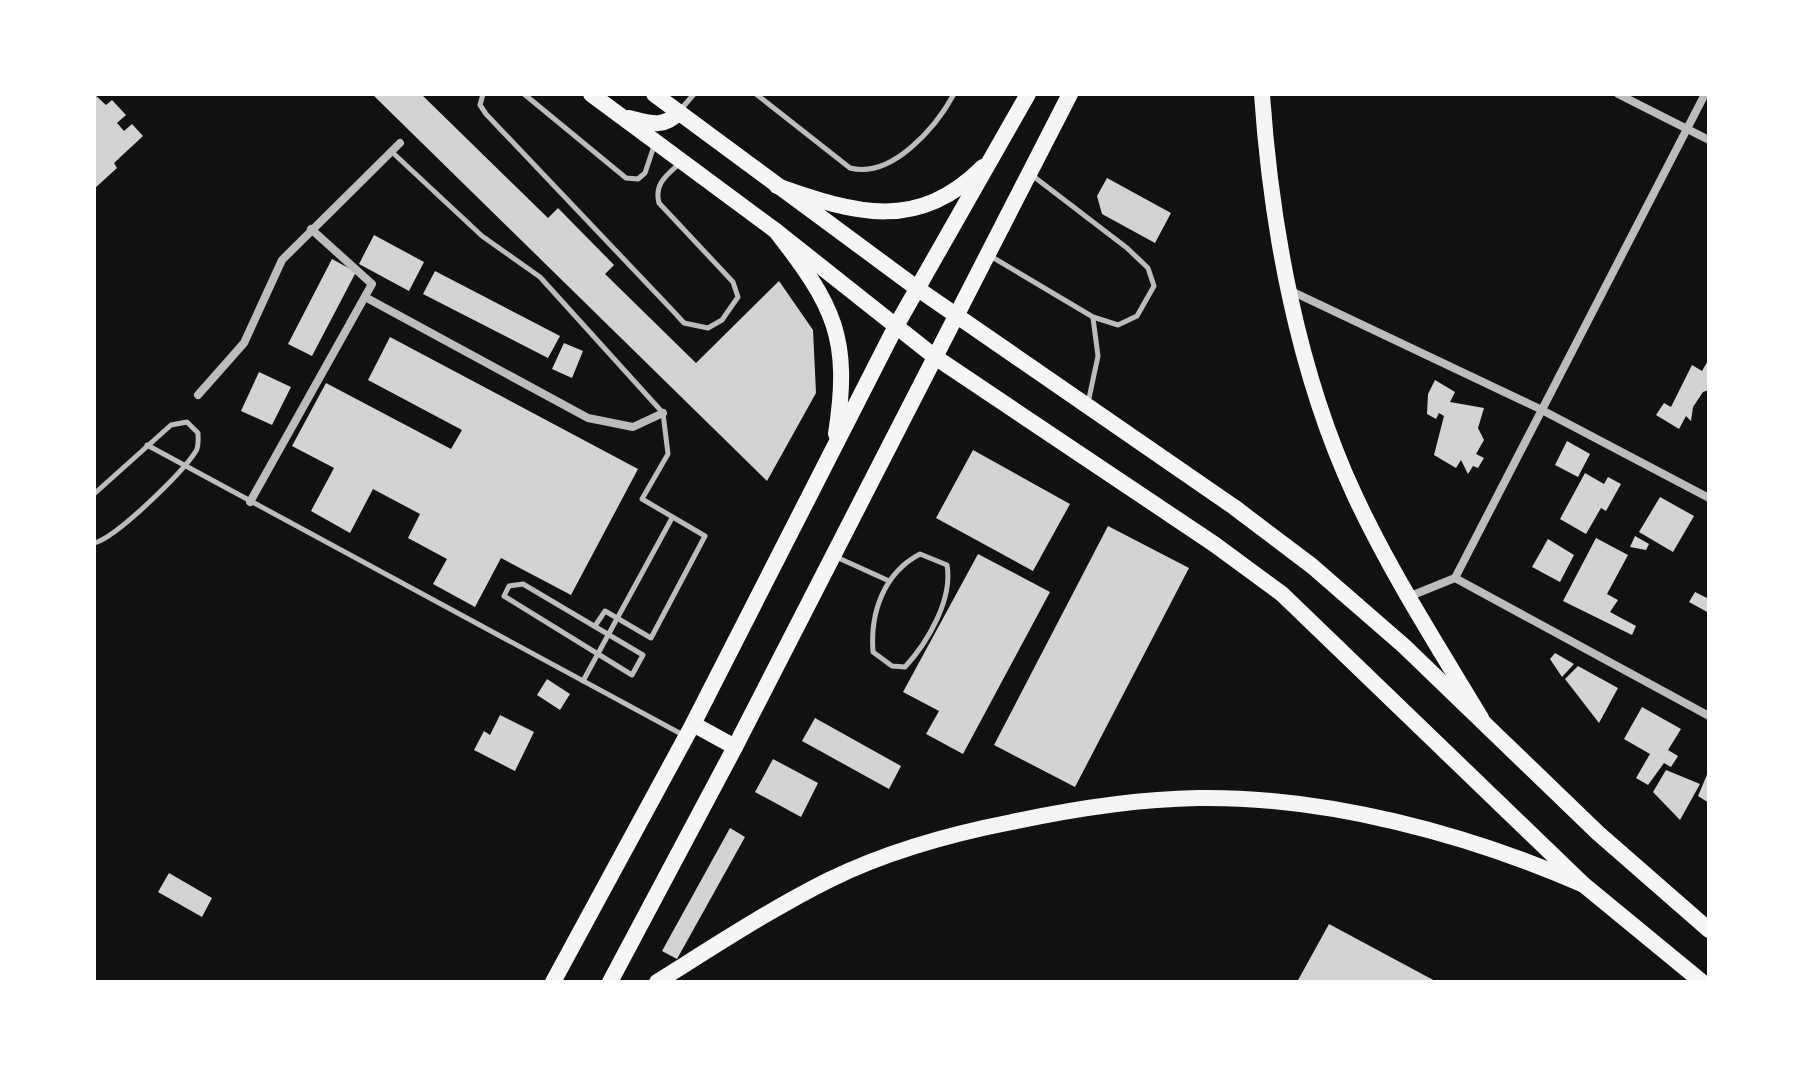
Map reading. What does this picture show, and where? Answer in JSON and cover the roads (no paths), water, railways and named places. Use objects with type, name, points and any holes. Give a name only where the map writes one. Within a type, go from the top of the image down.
[{"type":"main road","points":[[591,94],[776,231],[935,357],[1214,544],[1282,594],[1584,885],[1702,982]]},
{"type":"main road","points":[[654,94],[918,289],[1234,507],[1312,566],[1481,718],[1598,833],[1709,930]]},
{"type":"main road","points":[[553,982],[689,730],[896,326],[999,151],[1028,94]]},
{"type":"main road","points":[[610,982],[735,747],[1070,94]]},
{"type":"main road","points":[[1262,94],[1267,165],[1288,289],[1314,383],[1354,494],[1408,597],[1481,718]]},
{"type":"main road","points":[[620,115],[660,125],[670,122],[679,112]]},
{"type":"main road","points":[[777,186],[832,206],[884,214],[897,212],[923,207],[963,187],[999,151]]},
{"type":"main road","points":[[776,231],[816,282],[835,325],[843,389],[834,448]]},
{"type":"main road","points":[[689,730],[735,747]]},
{"type":"main road","points":[[657,982],[752,922],[830,879],[960,832],[1069,810],[1198,798],[1318,809],[1437,831],[1543,867],[1584,885]]},
{"type":"street","points":[[1618,94],[1709,140]]},
{"type":"street","points":[[1408,597],[1455,578],[1705,94]]},
{"type":"street","points":[[198,395],[244,343],[282,260],[400,143]]},
{"type":"street","points":[[250,502],[372,284],[311,229]]},
{"type":"street","points":[[1288,289],[1540,409],[1709,498]]},
{"type":"street","points":[[365,297],[588,418],[633,427],[663,413]]},
{"type":"street","points":[[1455,578],[1709,716]]},
{"type":"lane","points":[[483,94],[480,105],[486,114],[684,323],[708,328],[722,320],[738,297],[733,282],[659,203],[656,192],[662,180],[683,161]]},
{"type":"lane","points":[[524,94],[626,178],[638,179],[645,173],[656,141]]},
{"type":"lane","points":[[679,112],[694,94]]},
{"type":"lane","points":[[756,94],[850,168],[862,171],[875,170],[915,145],[954,94]]},
{"type":"lane","points":[[392,151],[482,236],[540,277],[663,413],[668,454],[642,499],[705,536],[651,638],[605,611],[595,626]]},
{"type":"lane","points":[[988,254],[1093,317],[1118,325],[1137,316],[1154,286],[1148,268],[1029,173]]},
{"type":"lane","points":[[1087,407],[1098,356],[1093,317]]},
{"type":"lane","points":[[94,494],[171,425],[187,422],[198,433],[198,449],[183,467],[114,533],[94,543]]},
{"type":"lane","points":[[147,445],[583,681],[689,730]]},
{"type":"lane","points":[[583,681],[672,518]]},
{"type":"lane","points":[[920,554],[947,565],[950,584],[921,650],[905,667],[892,666],[873,652],[871,630],[887,580],[902,564],[920,554]]},
{"type":"lane","points":[[833,555],[887,580]]},
{"type":"lane","points":[[523,584],[609,634],[643,655],[632,675],[504,596],[509,586],[523,584]]}]
